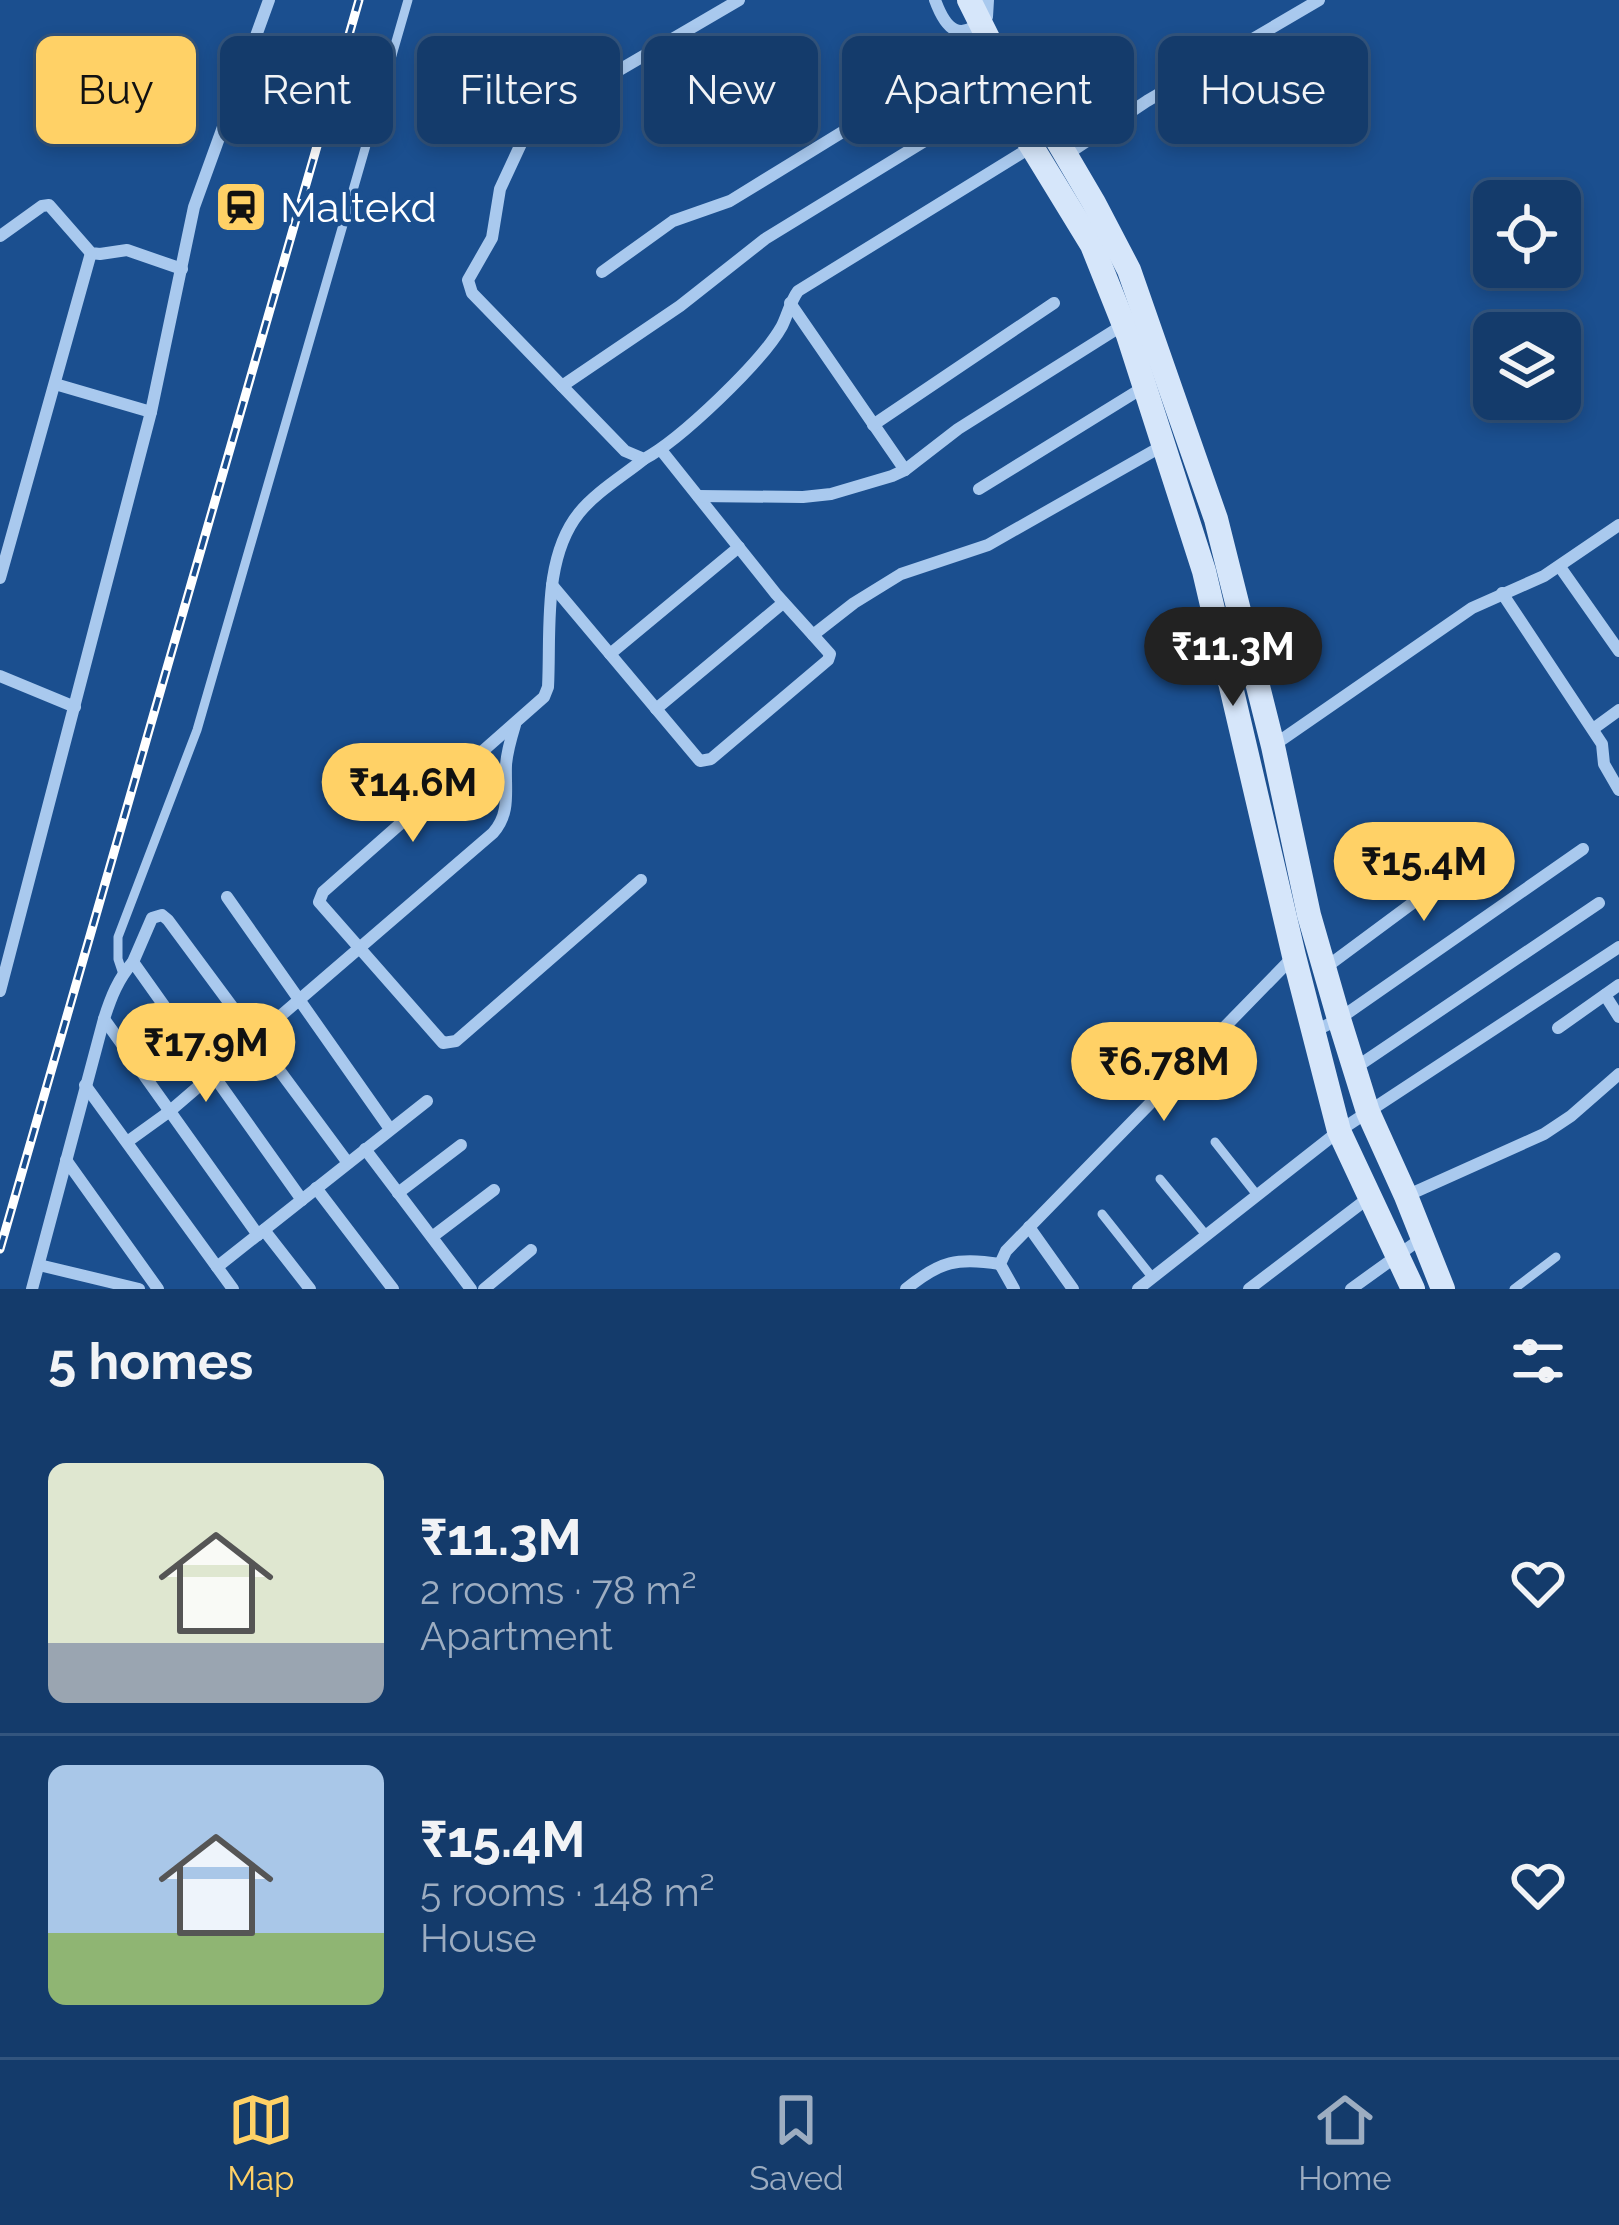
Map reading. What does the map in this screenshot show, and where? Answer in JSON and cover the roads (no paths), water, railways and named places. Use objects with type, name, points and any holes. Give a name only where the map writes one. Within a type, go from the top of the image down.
[{"type":"main road","points":[[1060,144],[1129,270],[1216,519],[1324,969],[1368,1112],[1443,1289]]},
{"type":"main road","points":[[1033,146],[1092,245],[1165,444],[1204,571],[1339,1131],[1413,1289]]},
{"type":"street","points":[[0,991],[151,412],[194,207],[269,0]]},
{"type":"street","points":[[644,459],[626,451],[468,286],[492,238],[503,180],[526,133],[592,86],[740,0]]},
{"type":"street","points":[[935,0],[942,19],[955,32],[962,32],[980,14]]},
{"type":"street","points":[[1066,155],[1147,100],[1319,0]]},
{"type":"street","points":[[602,272],[673,220],[730,201],[980,14]]},
{"type":"street","points":[[562,386],[680,306],[765,239],[933,144]]},
{"type":"street","points":[[641,880],[448,1044],[320,902],[322,892],[544,697],[551,584],[563,544],[580,512],[661,450],[760,356],[782,326],[798,291],[1033,146]]},
{"type":"street","points":[[0,236],[49,205],[92,253]]},
{"type":"street","points":[[92,253],[127,250],[182,269]]},
{"type":"street","points":[[0,578],[92,253]]},
{"type":"street","points":[[790,303],[905,470]]},
{"type":"street","points":[[873,425],[1054,303]]},
{"type":"street","points":[[698,496],[831,494],[905,470],[958,430],[1124,325]]},
{"type":"street","points":[[55,384],[151,412]]},
{"type":"street","points":[[979,489],[1145,386]]},
{"type":"street","points":[[813,635],[902,574],[988,545],[1165,444]]},
{"type":"street","points":[[551,584],[696,759],[711,758],[828,660],[830,654],[783,603],[661,450]]},
{"type":"street","points":[[1273,746],[1472,608],[1560,567],[1617,530]]},
{"type":"street","points":[[610,654],[739,548]]},
{"type":"street","points":[[1560,567],[1619,650]]},
{"type":"street","points":[[1502,593],[1602,744],[1606,770],[1619,790]]},
{"type":"street","points":[[656,709],[783,603]]},
{"type":"street","points":[[0,676],[75,707]]},
{"type":"street","points":[[1593,729],[1619,710]]},
{"type":"street","points":[[127,1142],[170,1111],[500,825],[506,805],[506,760],[515,725]]},
{"type":"street","points":[[1324,969],[1496,842]]},
{"type":"street","points":[[1315,1031],[1583,849]]},
{"type":"street","points":[[227,897],[390,1130]]},
{"type":"street","points":[[1354,1069],[1599,903]]},
{"type":"street","points":[[32,1289],[104,1018],[152,918],[162,915],[168,920],[348,1163]]},
{"type":"street","points":[[1138,1289],[1339,1131],[1619,947]]},
{"type":"street","points":[[1000,1264],[1006,1251],[1294,956]]},
{"type":"street","points":[[133,962],[302,1200]]},
{"type":"street","points":[[1558,1028],[1619,985]]},
{"type":"street","points":[[1605,994],[1619,1017]]},
{"type":"street","points":[[104,1018],[261,1232],[310,1289]]},
{"type":"street","points":[[1406,1196],[1544,1134],[1619,1074]]},
{"type":"street","points":[[85,1084],[233,1289]]},
{"type":"street","points":[[217,1267],[427,1101]]},
{"type":"street","points":[[398,1193],[461,1144]]},
{"type":"street","points":[[365,1149],[471,1289]]},
{"type":"street","points":[[66,1160],[158,1289]]},
{"type":"street","points":[[316,1188],[393,1289]]},
{"type":"street","points":[[432,1238],[494,1190]]},
{"type":"street","points":[[1249,1289],[1372,1196]]},
{"type":"street","points":[[1029,1227],[1073,1289]]},
{"type":"street","points":[[1352,1289],[1423,1237]]},
{"type":"street","points":[[484,1289],[531,1250]]},
{"type":"street","points":[[906,1289],[951,1262],[971,1259],[1000,1264]]},
{"type":"street","points":[[1000,1264],[1014,1289]]},
{"type":"street","points":[[39,1265],[139,1289]]},
{"type":"lane","points":[[123,974],[118,937],[197,730],[409,0]]},
{"type":"lane","points":[[1216,1142],[1257,1195]]},
{"type":"lane","points":[[1160,1179],[1207,1235]]},
{"type":"lane","points":[[1102,1214],[1152,1277]]},
{"type":"lane","points":[[1514,1289],[1556,1257]]},
{"type":"railway","points":[[0,1249],[359,0]]},
{"type":"place","name":"Maltekd","points":[[241,207]]}]
